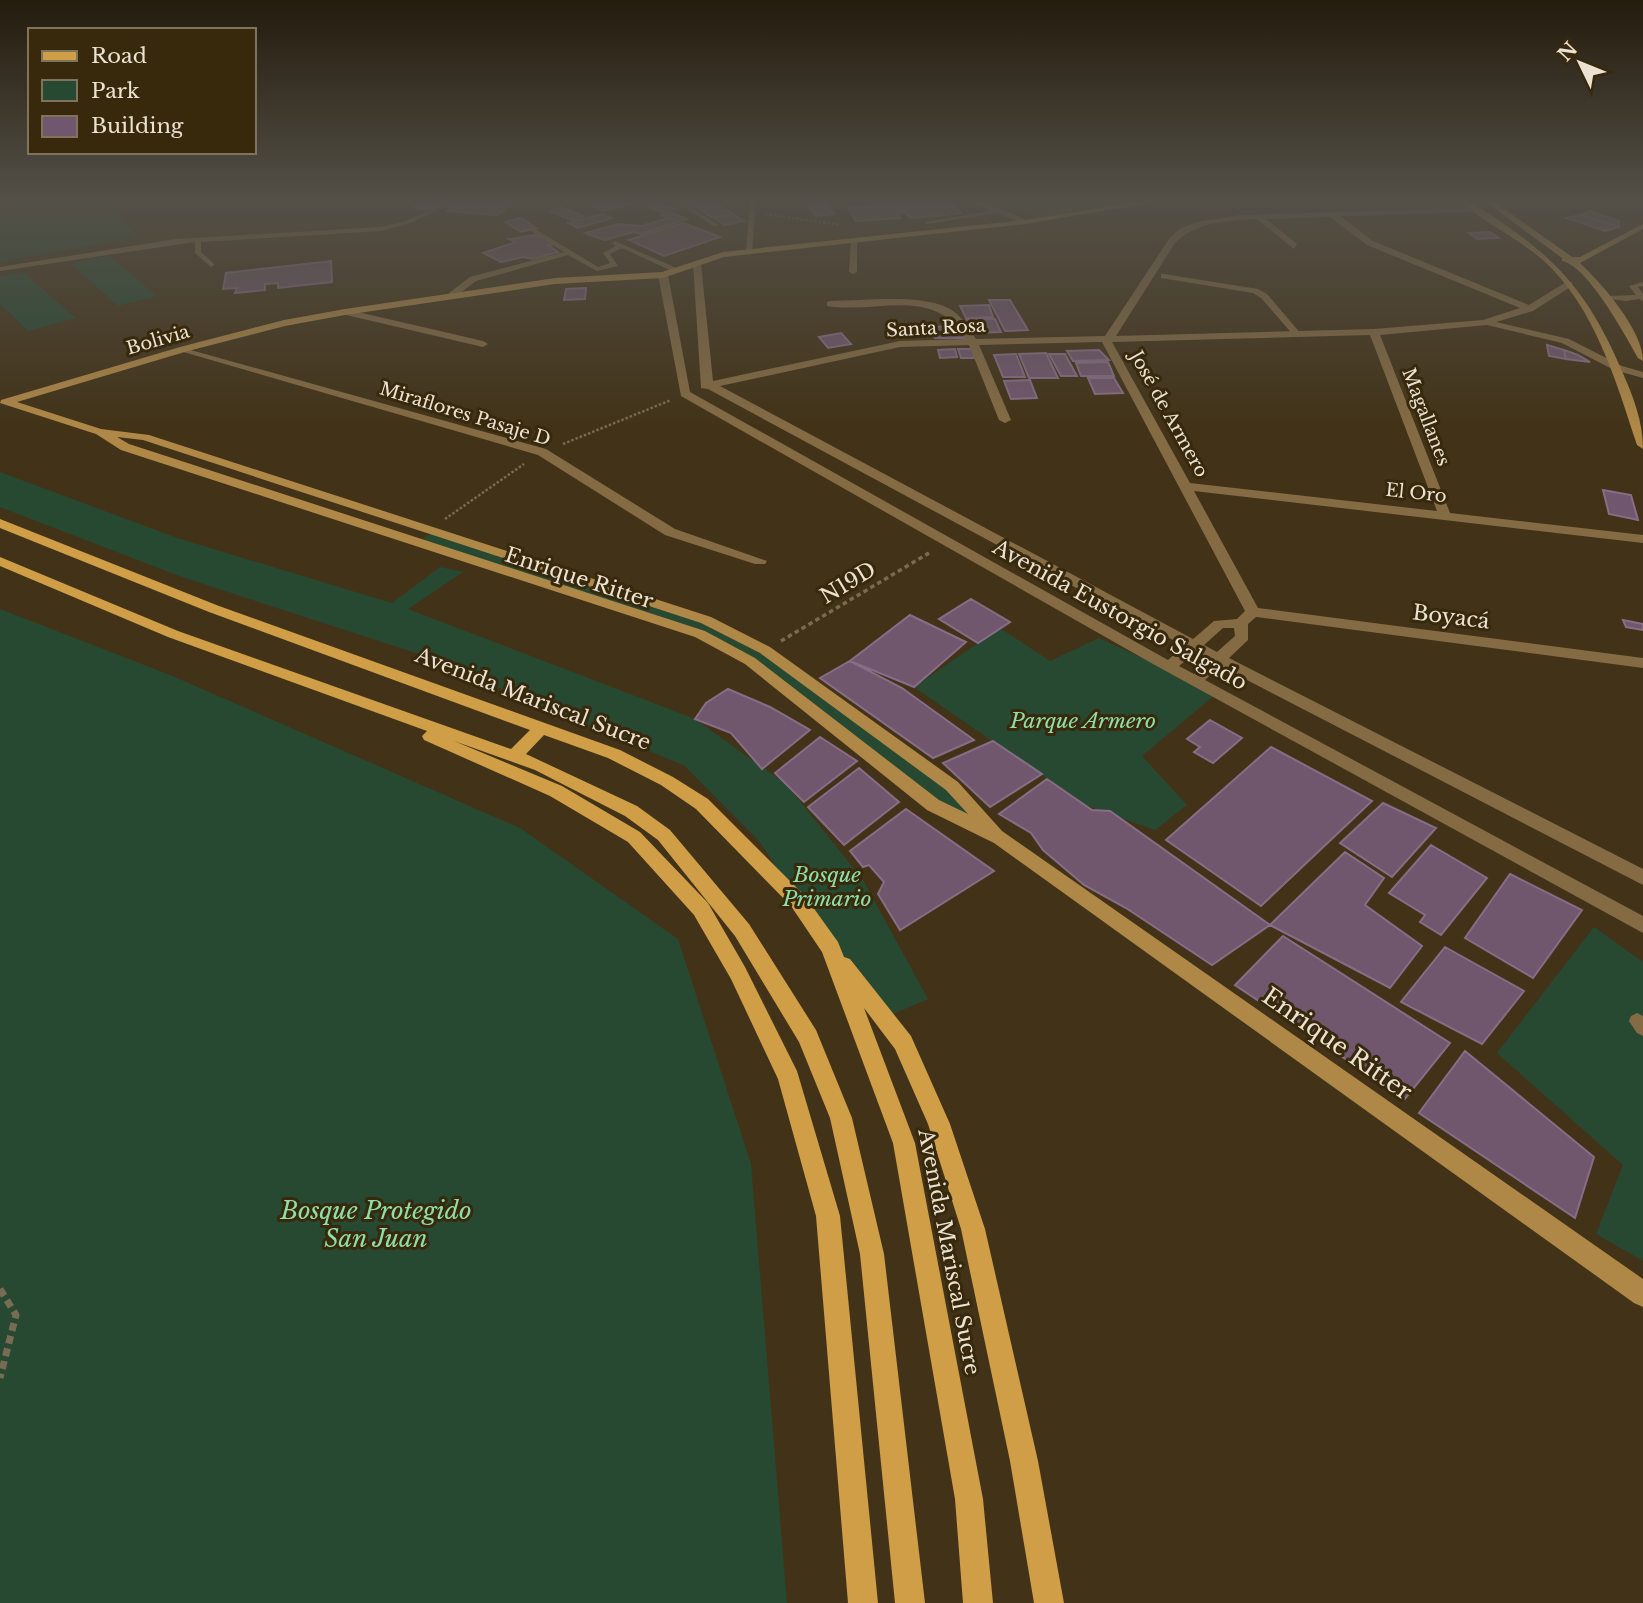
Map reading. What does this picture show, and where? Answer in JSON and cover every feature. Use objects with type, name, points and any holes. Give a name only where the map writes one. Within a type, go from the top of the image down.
[{"type":"main road","name":"Avenida Mariscal Sucre","points":[[0,523],[214,609],[614,754],[667,781],[702,804],[798,901],[831,948],[904,1143],[969,1499],[978,1603]]},
{"type":"main road","points":[[0,561],[173,634],[541,765],[631,811],[664,835],[742,930],[808,1038],[841,1118],[872,1254],[910,1603]]},
{"type":"main road","points":[[378,708],[462,752],[556,791],[634,837],[701,909],[738,973],[789,1078],[828,1216],[863,1603]]},
{"type":"main road","points":[[514,756],[542,727]]},
{"type":"main road","points":[[831,948],[903,1043],[939,1124],[976,1243],[1024,1461],[1049,1603]]},
{"type":"street","name":"Bolivia","points":[[2,401],[284,323],[555,281],[630,277]]},
{"type":"street","points":[[663,277],[685,394]]},
{"type":"street","points":[[698,277],[708,384]]},
{"type":"street","name":"José de Armero","points":[[1149,277],[1107,341],[1185,486],[1247,617]]},
{"type":"street","points":[[1452,277],[1530,309]]},
{"type":"street","points":[[1564,277],[1618,368],[1643,445]]},
{"type":"street","points":[[1587,277],[1609,301],[1643,358]]},
{"type":"street","name":"Santa Rosa","points":[[685,394],[708,384],[900,345],[1298,335],[1484,323],[1530,309],[1569,284]]},
{"type":"street","points":[[830,304],[940,307],[948,311],[975,344],[1005,420]]},
{"type":"street","points":[[345,312],[483,344]]},
{"type":"street","name":"Santa Rosa","points":[[1484,323],[1566,341],[1618,368],[1643,375]]},
{"type":"street","name":"Magallanes","points":[[1374,332],[1444,514]]},
{"type":"street","name":"Miraflores Pasaje D","points":[[184,349],[542,452],[670,532],[760,561]]},
{"type":"street","name":"Avenida Eustorgio Salgado","points":[[708,384],[1220,659],[1643,878]]},
{"type":"street","name":"Avenida Eustorgio Salgado","points":[[685,394],[1169,667],[1643,925]]},
{"type":"street","name":"Enrique Ritter","points":[[2,401],[100,432],[145,437],[706,620],[765,650],[952,786],[1000,838]]},
{"type":"street","name":"Enrique Ritter","points":[[100,432],[125,447],[700,634],[750,661],[933,805],[1000,838],[1643,1294]]},
{"type":"street","name":"El Oro","points":[[1185,486],[1643,539]]},
{"type":"street","points":[[1169,667],[1219,624],[1247,617],[1243,637],[1195,681]]},
{"type":"street","name":"Boyacá","points":[[1247,617],[1643,663]]},
{"type":"lane","points":[[452,295],[473,279],[481,277]]},
{"type":"lane","points":[[1169,277],[1255,291],[1264,296],[1298,335]]},
{"type":"lane","points":[[1642,296],[1633,286],[1643,284]]},
{"type":"lane","points":[[1609,301],[1642,296]]},
{"type":"lane","points":[[1609,301],[1643,307]]},
{"type":"path","points":[[430,530],[542,452],[685,394]]},
{"type":"path","name":"N19D","points":[[765,650],[947,542]]},
{"type":"path","points":[[0,1289],[16,1315],[0,1378]]},
{"type":"green space","points":[[0,277],[29,277],[76,318],[28,331],[0,304]]},
{"type":"green space","points":[[85,277],[135,277],[157,296],[118,306]]},
{"type":"green space","name":"Bosque Primario","points":[[0,472],[177,538],[392,603],[440,567],[463,572],[408,609],[695,719],[787,785],[863,880],[928,999],[886,1017],[798,901],[760,842],[685,766],[416,653],[182,577],[0,507]]},
{"type":"green space","points":[[432,533],[704,623],[763,655],[949,788],[979,822],[936,802],[702,631],[415,544]]},
{"type":"green space","name":"Bosque Protegido San Juan","points":[[0,609],[170,675],[520,828],[678,939],[751,1164],[787,1603],[0,1603]]},
{"type":"green space","name":"Parque Armero","points":[[1000,628],[1050,661],[1099,638],[1217,693],[1142,756],[1187,805],[1155,830],[1085,805],[914,687]]},
{"type":"green space","points":[[1594,927],[1643,962],[1643,1261],[1596,1234],[1623,1165],[1497,1053]]},
{"type":"building","points":[[225,277],[332,277],[332,282],[278,288],[278,283],[265,284],[265,290],[235,293],[237,288],[223,289]]},
{"type":"building","points":[[586,288],[585,299],[564,300],[566,289]]},
{"type":"building","points":[[989,300],[1010,300],[1028,330],[1005,331]]},
{"type":"building","points":[[989,305],[993,317],[966,318],[960,306]]},
{"type":"building","points":[[966,319],[995,319],[1001,332],[973,333]]},
{"type":"building","points":[[957,326],[966,338],[935,338],[931,327]]},
{"type":"building","points":[[841,333],[851,344],[828,348],[819,337]]},
{"type":"building","points":[[1547,345],[1564,350],[1566,359],[1549,356]]},
{"type":"building","points":[[955,349],[957,357],[940,358],[938,350]]},
{"type":"building","points":[[958,349],[973,349],[976,358],[961,358]]},
{"type":"building","points":[[1099,350],[1109,360],[1073,361],[1067,351]]},
{"type":"building","points":[[1564,350],[1578,355],[1590,362],[1566,359]]},
{"type":"building","points":[[1046,353],[1058,378],[1029,378],[1019,354]]},
{"type":"building","points":[[1016,354],[1025,377],[1003,377],[994,355]]},
{"type":"building","points":[[1049,354],[1065,354],[1077,376],[1061,376]]},
{"type":"building","points":[[1108,362],[1114,376],[1081,376],[1076,363]]},
{"type":"building","points":[[1088,378],[1114,378],[1123,393],[1095,394]]},
{"type":"building","points":[[1030,380],[1037,398],[1011,399],[1004,381]]},
{"type":"building","points":[[1603,490],[1631,495],[1638,520],[1609,514]]},
{"type":"building","points":[[971,599],[1010,622],[978,643],[939,619]]},
{"type":"building","points":[[910,615],[966,642],[914,687],[850,661]]},
{"type":"building","points":[[1623,620],[1643,624],[1643,630],[1626,627]]},
{"type":"building","points":[[850,661],[902,688],[974,740],[933,758],[820,678]]},
{"type":"building","points":[[728,689],[770,707],[810,730],[762,769],[731,733],[695,719],[706,703]]},
{"type":"building","points":[[1210,720],[1242,738],[1213,763],[1194,752],[1200,747],[1187,739]]},
{"type":"building","points":[[820,737],[857,761],[804,802],[775,773]]},
{"type":"building","points":[[993,741],[1042,774],[990,807],[943,763]]},
{"type":"building","points":[[1271,747],[1372,801],[1261,906],[1166,840]]},
{"type":"building","points":[[859,768],[899,802],[844,845],[808,807]]},
{"type":"building","points":[[1047,779],[1092,810],[1110,811],[1270,925],[1212,965],[1126,908],[1084,885],[1043,850],[1031,833],[999,814]]},
{"type":"building","points":[[1383,803],[1436,828],[1392,877],[1340,843]]},
{"type":"building","points":[[906,809],[994,871],[900,930],[878,894],[884,882],[869,865],[863,867],[850,851]]},
{"type":"building","points":[[1431,845],[1487,878],[1441,935],[1420,922],[1425,915],[1389,893]]},
{"type":"building","points":[[1345,852],[1384,878],[1365,905],[1422,946],[1390,988],[1270,925]]},
{"type":"building","points":[[1510,874],[1582,910],[1533,978],[1465,938]]},
{"type":"building","points":[[1283,936],[1450,1043],[1405,1099],[1235,985]]},
{"type":"building","points":[[1445,947],[1524,991],[1482,1044],[1401,1002]]},
{"type":"building","points":[[1465,1051],[1594,1157],[1575,1218],[1419,1113]]}]
